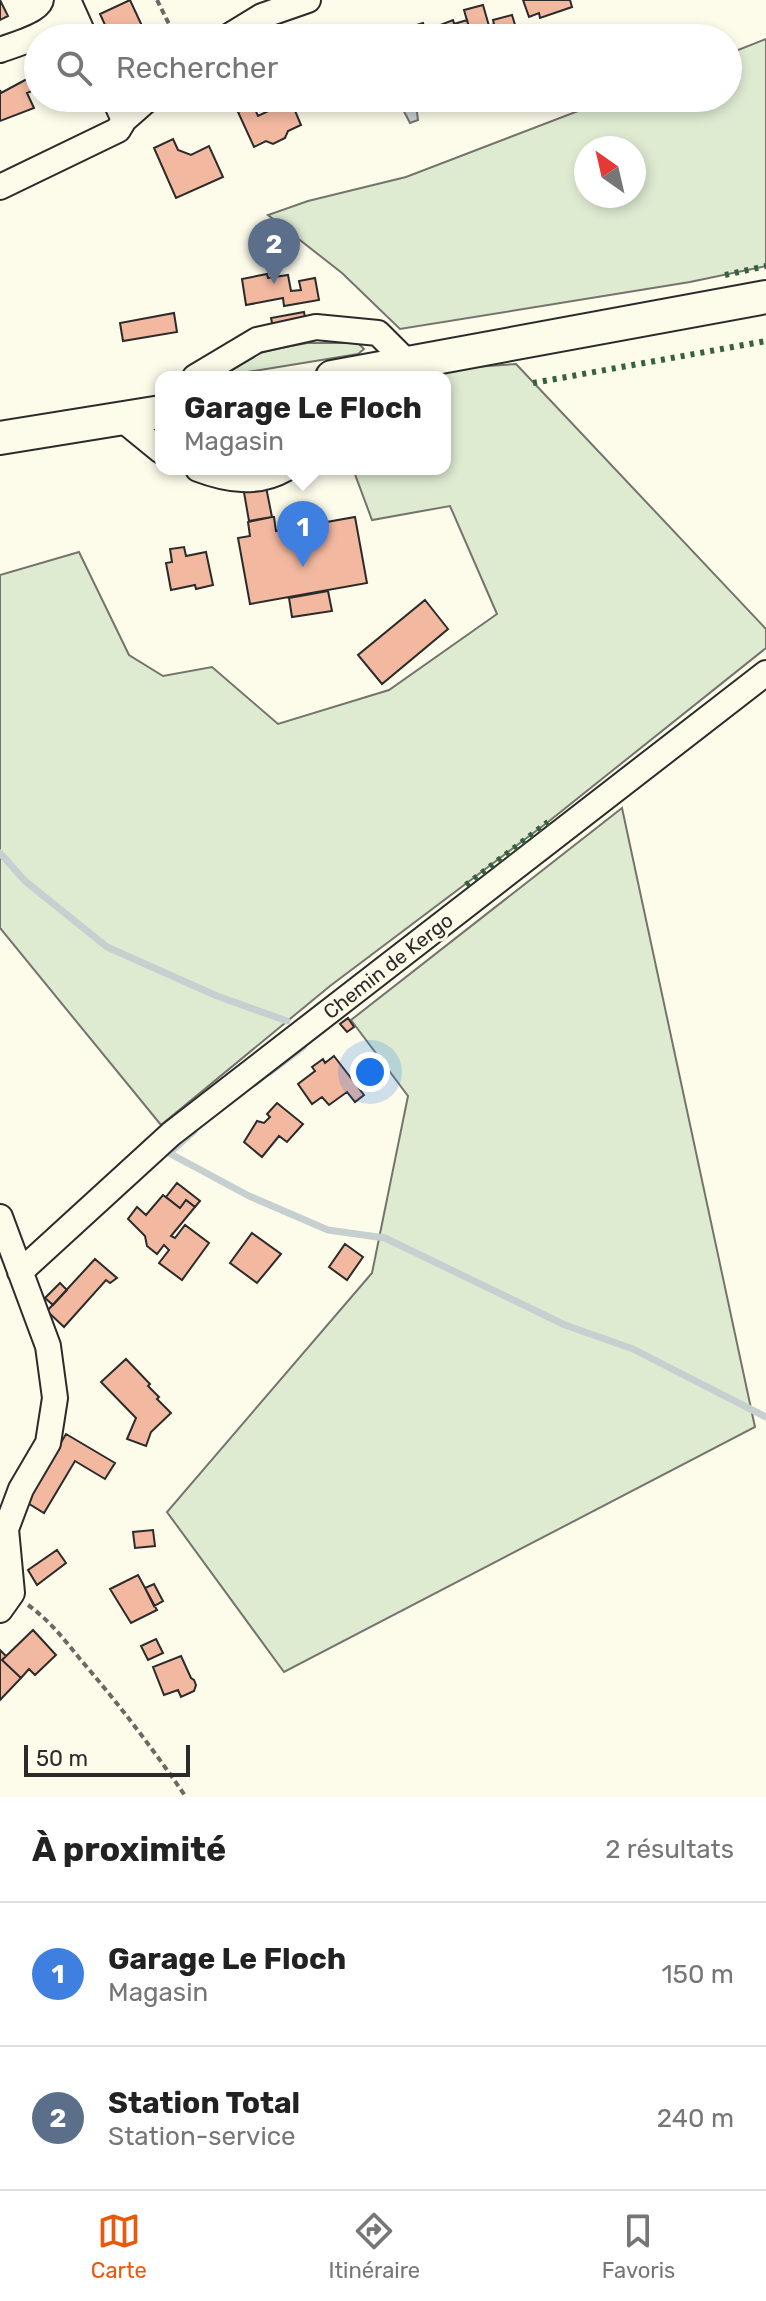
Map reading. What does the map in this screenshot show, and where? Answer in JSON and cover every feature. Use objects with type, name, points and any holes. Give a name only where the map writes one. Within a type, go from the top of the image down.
[{"type":"main road","points":[[398,369],[766,297]]},
{"type":"main road","points":[[0,438],[155,413]]},
{"type":"street","points":[[67,0],[78,24]]},
{"type":"street","points":[[57,24],[67,11],[67,0]]},
{"type":"street","points":[[249,24],[262,16],[308,0]]},
{"type":"street","points":[[0,50],[24,39]]},
{"type":"street","points":[[0,187],[118,130],[119,112]]},
{"type":"street","points":[[205,371],[257,340],[316,327],[378,333],[398,369]]},
{"type":"street","points":[[155,401],[123,420],[155,446]]},
{"type":"street","points":[[217,475],[236,481],[267,475]]},
{"type":"street","name":"Chemin de Kergo","points":[[20,1272],[171,1134],[766,673]]},
{"type":"street","points":[[0,1217],[48,1346],[55,1398],[48,1443],[21,1489],[6,1529],[6,1601]]},
{"type":"path","points":[[157,0],[169,24]]},
{"type":"path","points":[[6,1601],[44,1617],[143,1736],[186,1797]]},
{"type":"green space","points":[[766,39],[766,266],[690,282],[400,329],[342,273],[268,215],[308,201],[406,177],[575,112],[742,112],[742,48]]},
{"type":"green space","points":[[307,343],[358,343],[364,349],[358,354],[254,371],[224,371],[274,349]]},
{"type":"green space","points":[[516,364],[766,629],[766,648],[548,822],[330,986],[161,1125],[0,928],[0,575],[79,552],[129,655],[163,676],[212,667],[278,724],[389,690],[497,614],[450,506],[372,520],[355,475],[451,475],[451,371],[415,371]]},
{"type":"green space","points":[[622,808],[755,1427],[284,1672],[167,1512],[372,1273],[408,1096],[351,1020]]},
{"type":"shaded area","points":[[404,112],[417,112],[418,120],[410,123]]},
{"type":"building","points":[[0,0],[8,16],[0,20]]},
{"type":"building","points":[[130,0],[141,24],[105,24],[100,14]]},
{"type":"building","points":[[523,0],[570,0],[572,7],[540,18],[539,13],[529,17]]},
{"type":"building","points":[[483,5],[488,24],[468,24],[464,10]]},
{"type":"building","points":[[512,15],[515,24],[494,24],[493,20]]},
{"type":"building","points":[[24,81],[24,112],[0,121],[0,90],[1,93]]},
{"type":"building","points":[[238,112],[256,112],[258,116],[266,112],[296,112],[301,125],[273,144],[266,141],[254,147]]},
{"type":"building","points":[[173,139],[178,150],[191,155],[209,146],[223,177],[176,198],[154,148]]},
{"type":"building","points":[[267,274],[268,278],[288,275],[291,291],[301,290],[299,281],[315,278],[319,300],[284,306],[283,298],[246,305],[242,279]]},
{"type":"building","points":[[304,312],[308,334],[276,341],[271,318]]},
{"type":"building","points":[[174,313],[177,332],[123,341],[120,323]]},
{"type":"building","points":[[264,477],[272,517],[249,521],[242,481]]},
{"type":"building","points":[[274,517],[276,531],[355,517],[367,583],[250,604],[238,538],[250,536],[248,522]]},
{"type":"building","points":[[184,547],[186,556],[206,552],[213,585],[171,590],[166,563],[172,562],[170,549]]},
{"type":"building","points":[[328,591],[332,611],[292,617],[289,598]]},
{"type":"building","points":[[425,600],[448,629],[382,684],[358,655]]},
{"type":"building","points":[[348,1018],[354,1027],[347,1032],[340,1024]]},
{"type":"building","points":[[334,1056],[364,1095],[355,1102],[347,1092],[329,1105],[322,1097],[312,1104],[298,1084],[315,1071],[312,1067]]},
{"type":"building","points":[[277,1103],[303,1124],[287,1142],[279,1136],[262,1157],[244,1142],[257,1121],[264,1123],[270,1117],[267,1114]]},
{"type":"building","points":[[177,1183],[200,1201],[195,1207],[186,1200],[180,1208],[166,1197]]},
{"type":"building","points":[[163,1195],[180,1208],[186,1200],[195,1207],[171,1236],[175,1238],[185,1225],[209,1243],[182,1280],[159,1263],[169,1250],[164,1245],[157,1254],[147,1246],[145,1236],[128,1219],[137,1207],[146,1215]]},
{"type":"building","points":[[252,1233],[281,1254],[257,1283],[230,1263]]},
{"type":"building","points":[[345,1244],[363,1257],[347,1280],[329,1267]]},
{"type":"building","points":[[95,1259],[117,1278],[110,1283],[106,1280],[64,1327],[47,1311]]},
{"type":"building","points":[[60,1283],[67,1290],[53,1305],[45,1298]]},
{"type":"building","points":[[126,1359],[150,1384],[148,1386],[159,1397],[157,1399],[171,1413],[151,1432],[146,1446],[127,1439],[136,1418],[101,1382]]},
{"type":"building","points":[[66,1434],[115,1463],[105,1479],[75,1461],[44,1513],[26,1502]]},
{"type":"building","points":[[153,1530],[155,1546],[135,1548],[133,1532]]},
{"type":"building","points":[[57,1550],[66,1563],[37,1585],[28,1570]]},
{"type":"building","points":[[138,1575],[157,1610],[131,1623],[110,1589]]},
{"type":"building","points":[[154,1584],[163,1601],[154,1606],[145,1588]]},
{"type":"building","points":[[33,1630],[56,1655],[35,1675],[29,1669],[21,1678],[2,1660]]},
{"type":"building","points":[[156,1639],[163,1653],[148,1660],[141,1646]]},
{"type":"building","points":[[0,1650],[6,1656],[2,1660],[21,1678],[0,1700]]},
{"type":"building","points":[[181,1656],[196,1685],[194,1691],[181,1697],[178,1690],[164,1695],[153,1667]]},
{"type":"waterway","points":[[0,853],[25,881],[107,947],[217,996],[287,1021]]},
{"type":"waterway","points":[[270,1072],[303,1047]]},
{"type":"waterway","points":[[194,1131],[169,1153],[249,1196],[328,1230],[385,1238],[565,1325],[633,1349],[766,1417]]},
{"type":"hedge","points":[[725,275],[766,266]]},
{"type":"hedge","points":[[533,383],[766,341]]},
{"type":"hedge","points":[[466,885],[548,822]]},
{"type":"place","name":"Station Total","points":[[274,284]]},
{"type":"place","name":"Garage Le Floch","points":[[303,567]]}]
